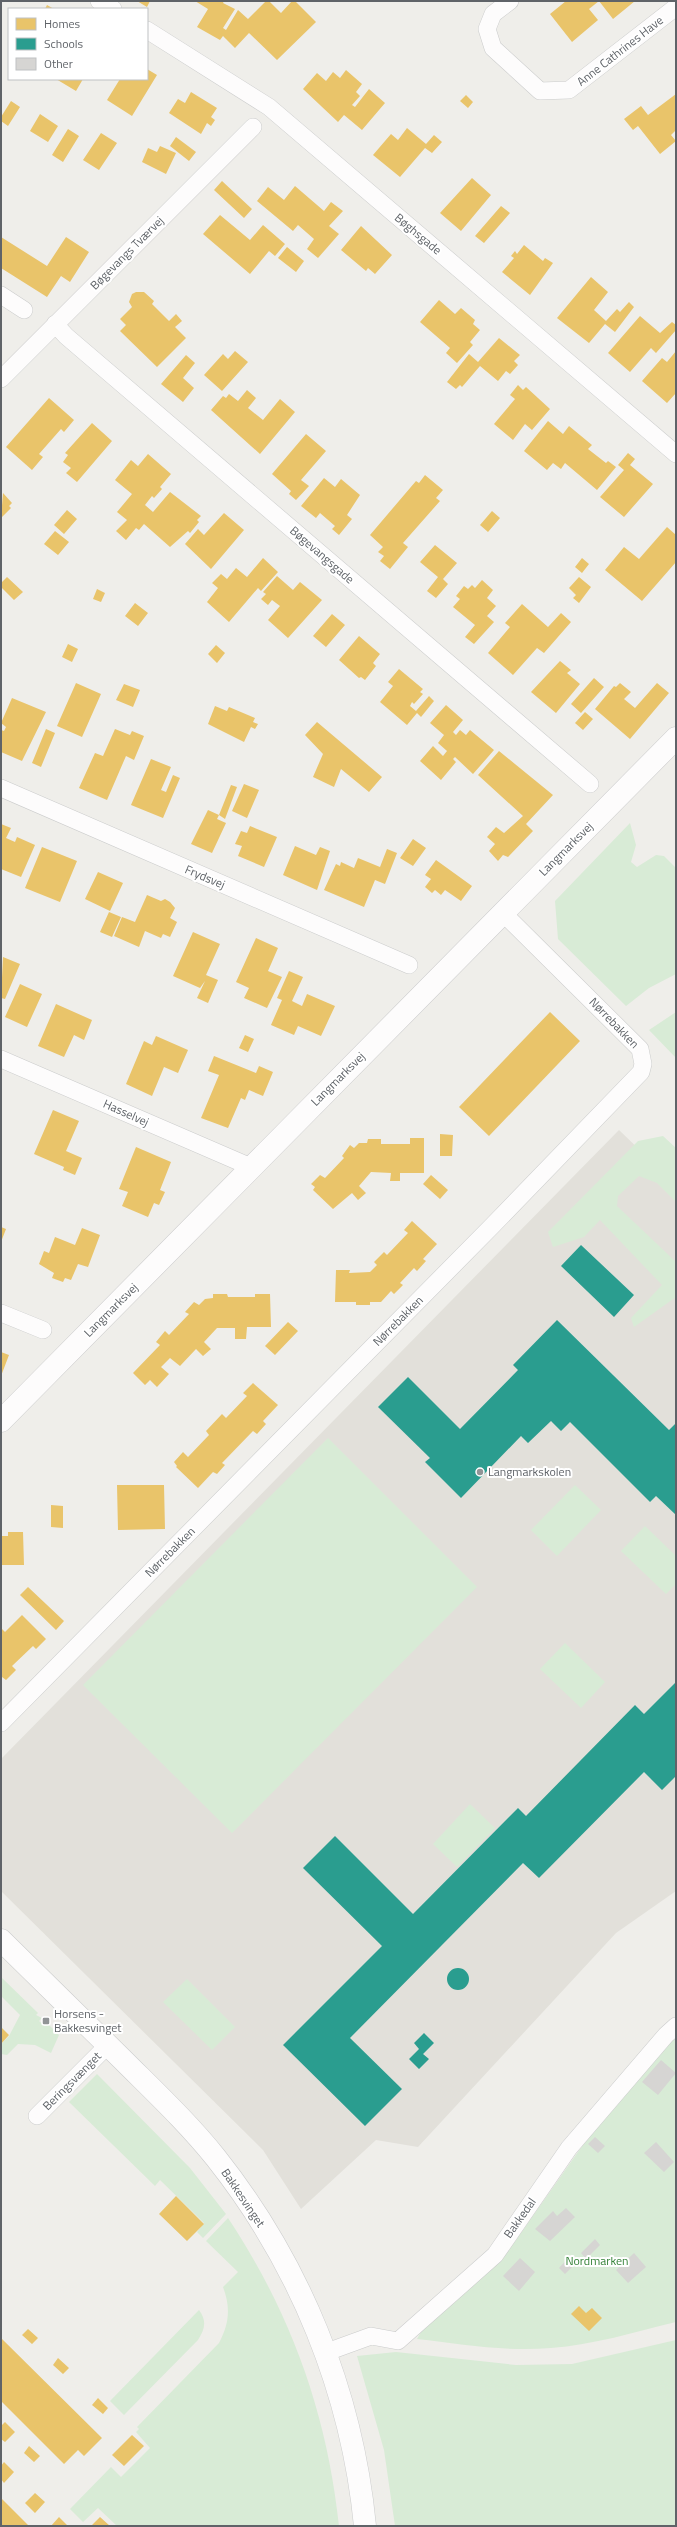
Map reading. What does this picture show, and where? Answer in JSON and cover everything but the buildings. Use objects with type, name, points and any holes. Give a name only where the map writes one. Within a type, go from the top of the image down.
[{"type":"main road","name":"Langmarksvej","points":[[1,1421],[250,1167],[676,738]]},
{"type":"main road","name":"Bakkesvinget","points":[[1,1940],[172,2109],[216,2158],[252,2207],[296,2283],[327,2352],[340,2394],[361,2481],[365,2526]]},
{"type":"street","points":[[99,1],[110,8]]},
{"type":"street","name":"Anne Cathrines Have","points":[[510,1],[494,14],[487,29],[493,48],[540,91],[569,90],[676,7]]},
{"type":"street","name":"Bøghsgade","points":[[148,31],[269,107],[676,454]]},
{"type":"street","name":"Bøgevangs Tværvej","points":[[1,379],[253,127]]},
{"type":"street","points":[[1,295],[24,310]]},
{"type":"street","name":"Bøgevangsgade","points":[[55,324],[72,341],[590,784]]},
{"type":"street","name":"Frydsvej","points":[[1,788],[409,965]]},
{"type":"street","name":"Nørrebakken","points":[[1,1722],[493,1226],[641,1072],[643,1064],[640,1049],[503,912]]},
{"type":"street","name":"Hasselvej","points":[[1,1059],[250,1167]]},
{"type":"street","points":[[1,1313],[43,1330]]},
{"type":"street","name":"Bakkedal","points":[[327,2352],[371,2336],[398,2341],[495,2254],[569,2148],[666,2035],[676,2026]]},
{"type":"street","name":"Beringsvænget","points":[[37,2116],[108,2045]]},
{"type":"shaded area","name":"Langmarkskolen","points":[[619,1130],[676,1185],[676,1891],[616,1933],[418,2147],[376,2140],[301,2209],[263,2150],[1,1891],[1,1759]]},
{"type":"green space","points":[[630,823],[636,845],[631,862],[637,867],[656,855],[664,856],[676,868],[676,974],[649,988],[626,1006],[558,939],[555,901]]},
{"type":"green space","points":[[676,1012],[676,1058],[649,1030]]},
{"type":"green space","points":[[663,1136],[676,1148],[676,1202],[657,1183],[639,1176],[618,1196],[617,1206],[676,1262],[676,1297],[634,1327],[631,1318],[662,1285],[600,1220],[584,1237],[553,1247],[548,1232],[638,1141]]},
{"type":"green space","points":[[328,1438],[477,1587],[232,1833],[83,1685]]},
{"type":"green space","points":[[575,1485],[601,1510],[557,1556],[531,1530]]},
{"type":"green space","points":[[645,1526],[676,1556],[676,1584],[666,1594],[621,1551]]},
{"type":"green space","points":[[565,1643],[605,1682],[581,1708],[540,1669]]},
{"type":"green space","points":[[470,1804],[495,1828],[457,1867],[433,1844]]},
{"type":"green space","points":[[1,1977],[38,2013],[36,2015],[42,2018],[39,2021],[45,2026],[48,2024],[59,2035],[51,2053],[35,2045],[18,2044],[7,2055],[1,2054],[1,2044],[9,2036],[20,2015],[1,1996]]},
{"type":"green space","points":[[187,1979],[235,2027],[212,2050],[163,2002]]},
{"type":"green space","name":"Nordmarken","points":[[676,2038],[676,2322],[598,2341],[551,2348],[500,2348],[417,2339],[427,2321],[506,2254],[585,2142],[665,2047]]},
{"type":"green space","points":[[97,2074],[190,2168],[226,2214],[203,2238],[197,2232],[204,2223],[160,2180],[155,2186],[69,2102]]},
{"type":"green space","points":[[228,2218],[270,2290],[288,2327],[303,2365],[325,2444],[339,2526],[117,2526],[98,2508],[83,2522],[70,2509],[111,2467],[121,2477],[150,2448],[136,2432],[139,2429],[137,2427],[219,2343],[225,2329],[228,2316],[226,2295],[223,2287],[238,2272],[206,2241]]},
{"type":"green space","points":[[199,2310],[204,2321],[204,2329],[198,2340],[124,2415],[110,2401]]},
{"type":"green space","points":[[676,2340],[676,2526],[395,2526],[384,2450],[357,2356],[396,2352],[516,2365],[572,2364]]},
{"type":"place","name":"Langmarkskolen","points":[[480,1472]]},
{"type":"place","name":"Horsens - Bakkesvinget","points":[[46,2021]]}]
